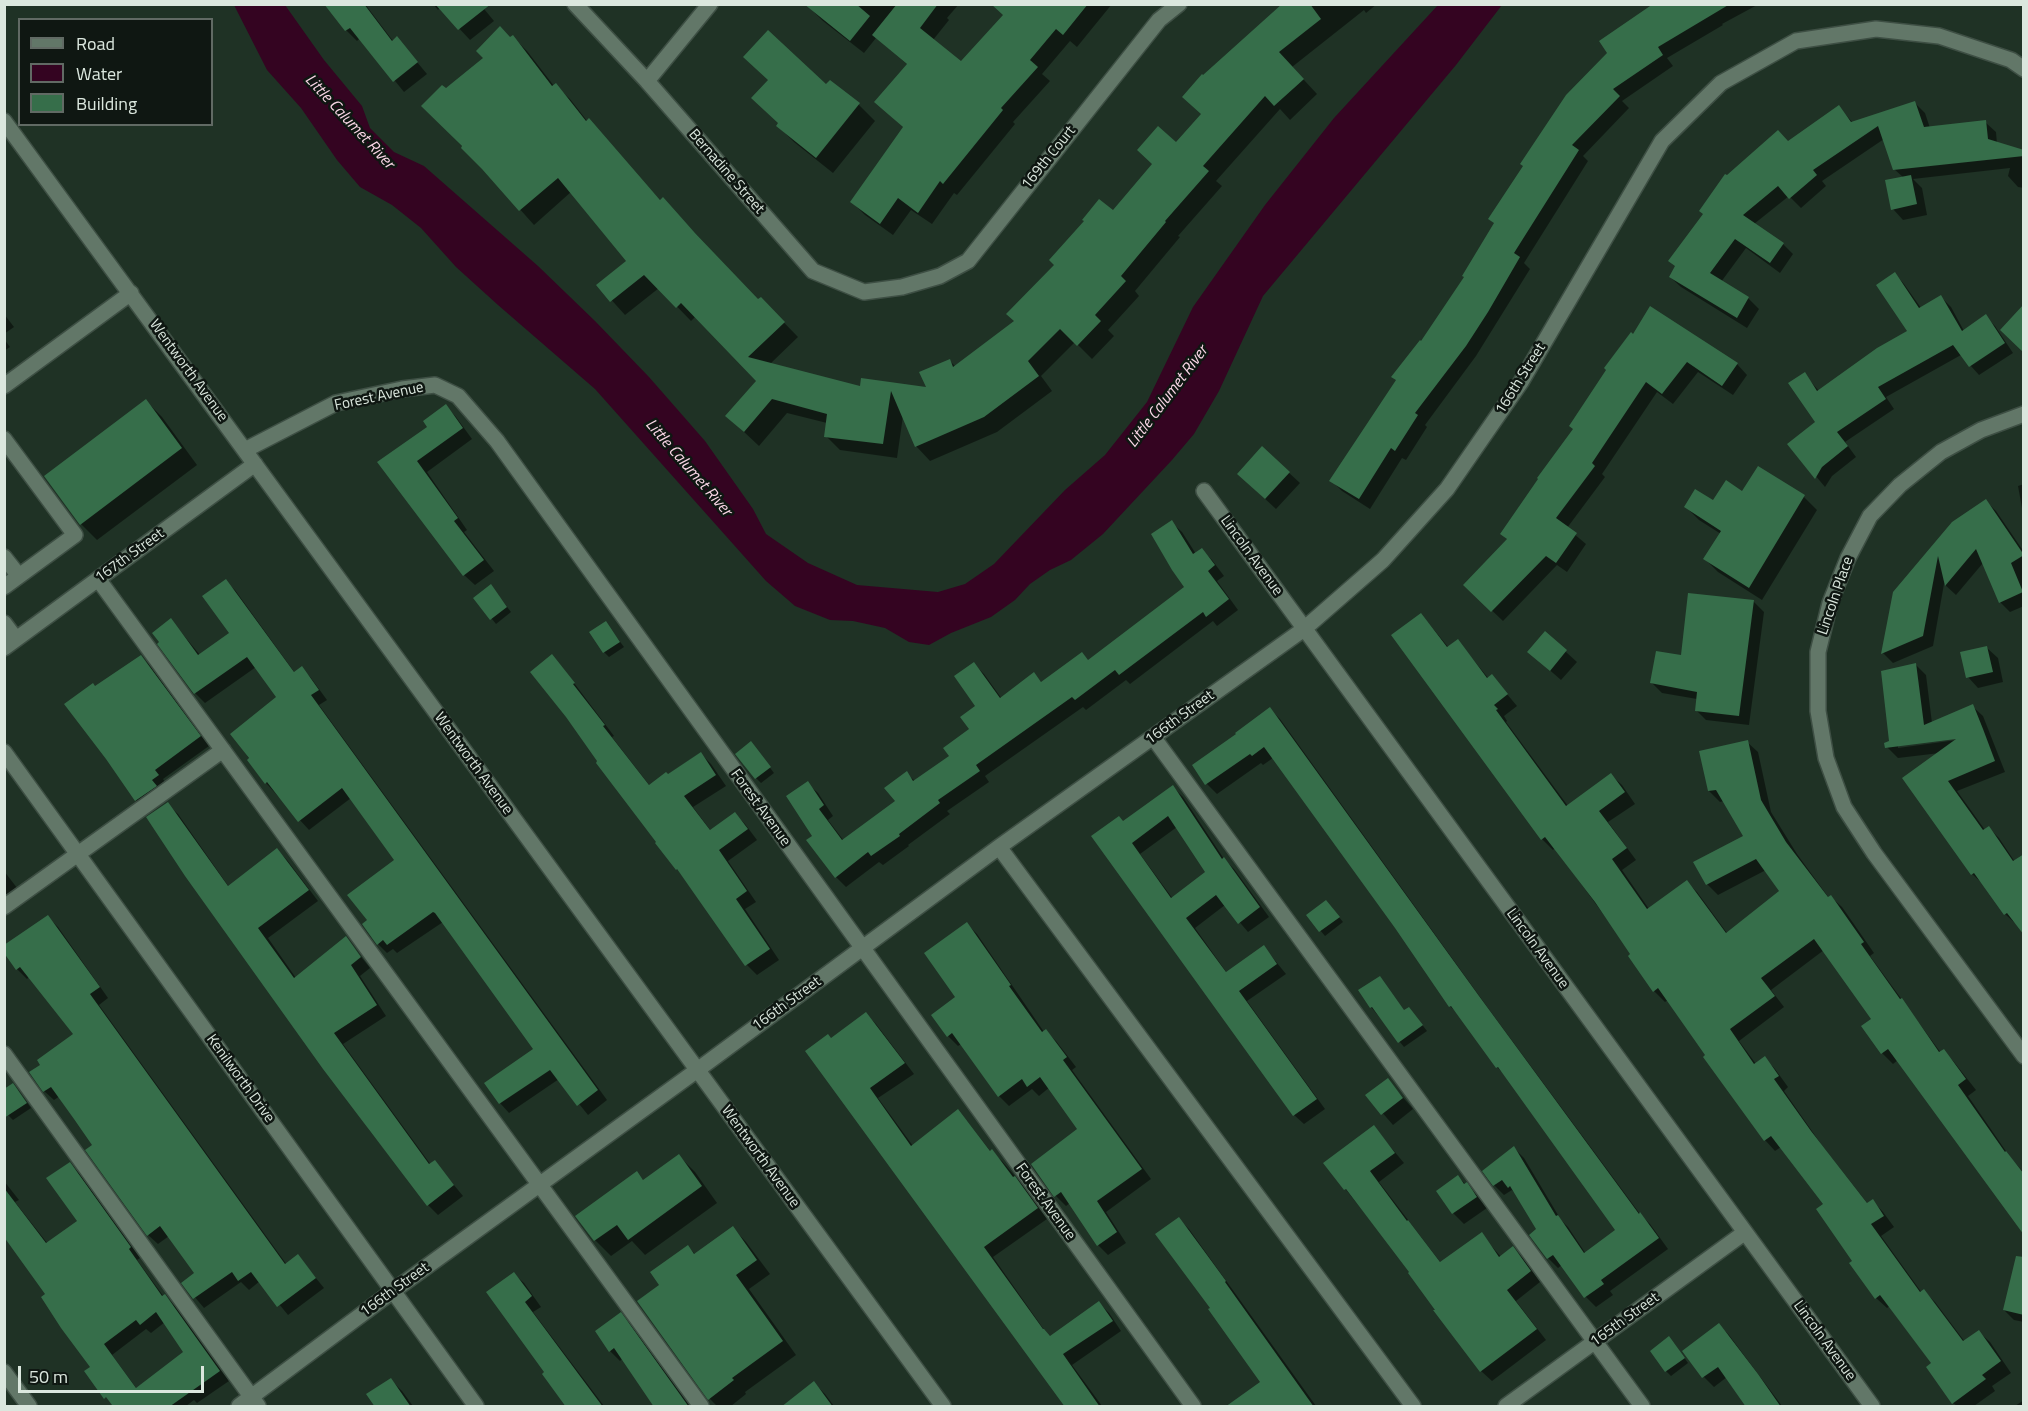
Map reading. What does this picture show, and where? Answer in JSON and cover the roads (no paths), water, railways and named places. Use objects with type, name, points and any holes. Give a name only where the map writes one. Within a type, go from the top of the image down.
[{"type":"street","name":"Bernadine Street","points":[[575,4],[647,81],[813,271],[864,292],[902,287]]},
{"type":"street","points":[[647,81],[710,4]]},
{"type":"street","name":"169th Court","points":[[902,287],[940,276],[968,261],[1159,20],[1179,4]]},
{"type":"street","name":"166th Street","points":[[249,1403],[393,1291],[999,847],[1304,629],[1383,560],[1447,489],[1521,382],[1662,141],[1721,82],[1796,41],[1876,29],[1939,36],[2011,60],[2024,69]]},
{"type":"street","name":"Wentworth Avenue","points":[[4,121],[943,1407]]},
{"type":"street","points":[[4,386],[131,293]]},
{"type":"street","name":"Forest Avenue","points":[[245,450],[336,403],[402,389],[435,385],[458,396],[497,441],[1193,1407]]},
{"type":"street","name":"Lincoln Place","points":[[2024,414],[1981,430],[1941,452],[1900,484],[1870,516],[1848,558],[1830,603],[1818,652],[1818,711],[1826,758],[1844,807],[1874,853],[2024,1056]]},
{"type":"street","points":[[4,439],[75,535],[4,587]]},
{"type":"street","name":"167th Street","points":[[10,644],[255,464]]},
{"type":"street","name":"Lincoln Avenue","points":[[1204,491],[1872,1407]]},
{"type":"street","points":[[4,557],[19,576]]},
{"type":"street","points":[[98,579],[541,1184],[701,1407]]},
{"type":"street","points":[[4,623],[10,644]]},
{"type":"street","points":[[1153,737],[1642,1407]]},
{"type":"street","points":[[4,907],[223,750]]},
{"type":"street","name":"Kenilworth Drive","points":[[4,752],[476,1407]]},
{"type":"street","points":[[999,847],[1413,1407]]},
{"type":"street","points":[[4,1054],[249,1403]]},
{"type":"street","name":"165th Street","points":[[1506,1407],[1744,1233]]},
{"type":"street","points":[[4,1372],[29,1407]]},
{"type":"water","name":"Little Calumet River","points":[[234,5],[285,5],[324,60],[362,106],[370,128],[394,152],[424,166],[538,266],[595,321],[649,377],[705,441],[753,509],[766,534],[808,563],[857,585],[938,592],[965,584],[994,564],[1065,490],[1105,455],[1147,402],[1193,307],[1265,205],[1334,118],[1438,5],[1502,5],[1456,65],[1263,296],[1219,391],[1194,434],[1172,460],[1103,534],[1071,560],[1050,570],[1030,584],[1015,600],[991,617],[951,633],[929,645],[909,642],[885,628],[853,621],[830,620],[795,606],[766,581],[595,389],[456,267],[421,228],[392,205],[360,187],[337,160],[301,108],[267,70]]}]
